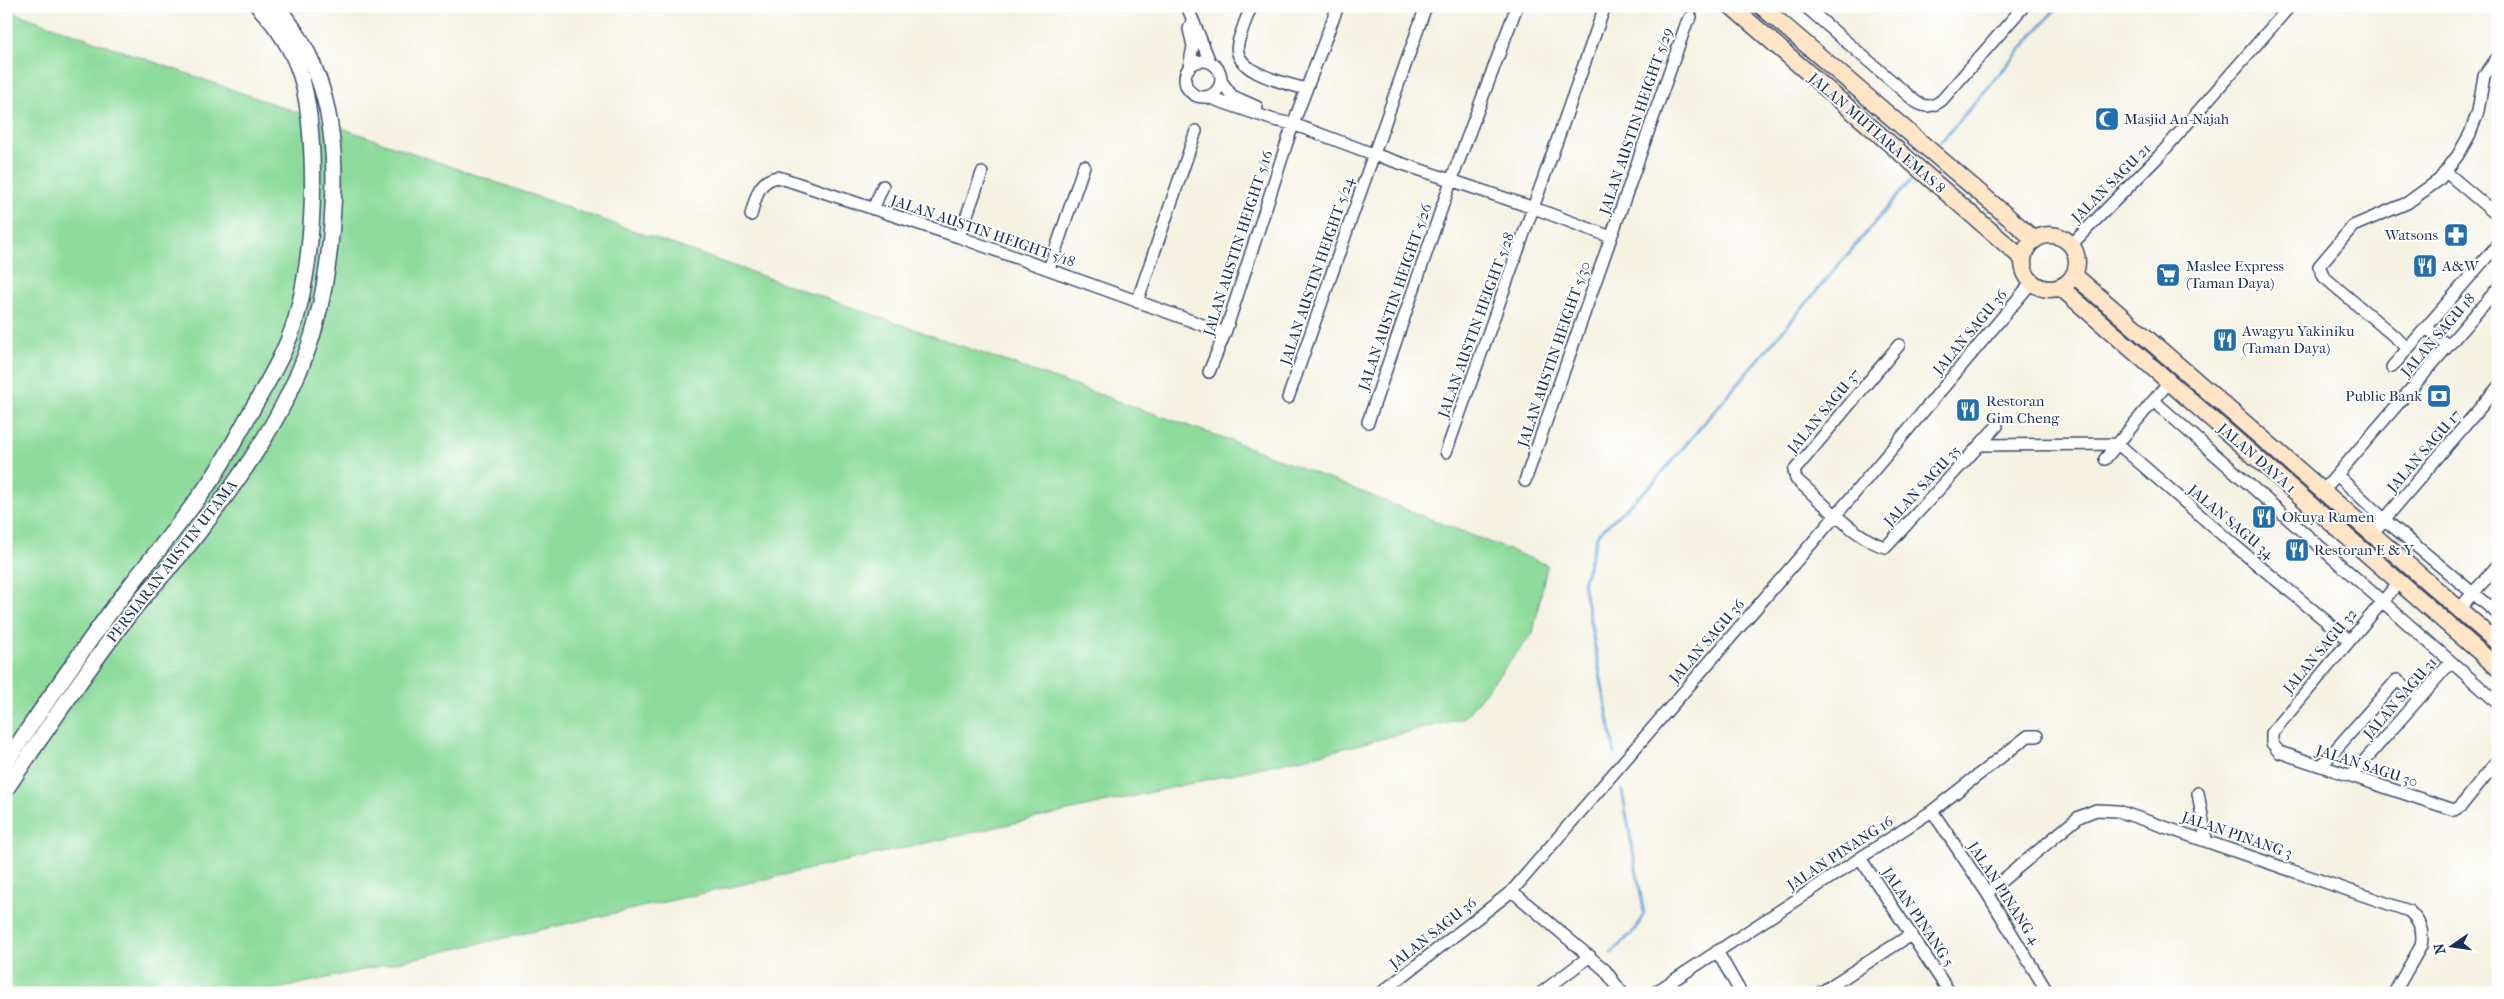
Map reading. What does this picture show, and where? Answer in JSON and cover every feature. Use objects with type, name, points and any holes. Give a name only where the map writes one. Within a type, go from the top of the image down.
[{"type":"main road","name":"JALAN MUTIARA EMAS 8","points":[[1731,6],[2023,260]]},
{"type":"main road","name":"JALAN MUTIARA EMAS 8","points":[[1762,6],[2035,240]]},
{"type":"main road","points":[[2050,235],[2058,236],[2070,245],[2076,260],[2074,275],[2060,287],[2045,289],[2032,282],[2026,276],[2023,260],[2029,245],[2035,240],[2050,235]]},
{"type":"main road","name":"JALAN DAYA 1","points":[[2074,275],[2498,643]]},
{"type":"main road","name":"JALAN DAYA 1","points":[[2060,287],[2498,668]]},
{"type":"street","name":"PERSIARAN AUSTIN UTAMA","points":[[6,762],[109,614],[160,551],[215,474],[281,358],[299,308],[310,240],[313,193],[311,138],[305,93],[302,73],[294,54],[281,33],[258,6]]},
{"type":"street","name":"PERSIARAN AUSTIN UTAMA","points":[[6,789],[58,711],[129,614],[192,540],[267,434],[294,381],[316,324],[327,264],[333,211],[334,155],[327,101],[300,37],[276,6]]},
{"type":"street","points":[[1187,6],[1192,21],[1197,26],[1210,62],[1218,70],[1221,81],[1232,96],[1276,114],[1288,122]]},
{"type":"street","points":[[1251,6],[1238,44],[1238,54],[1242,62],[1259,74],[1306,89]]},
{"type":"street","name":"JALAN AUSTIN HEIGHT 5/16","points":[[1210,372],[1225,333],[1288,122],[1306,89],[1338,6]]},
{"type":"street","name":"JALAN AUSTIN HEIGHT 5/24","points":[[1288,398],[1426,6]]},
{"type":"street","name":"JALAN AUSTIN HEIGHT 5/26","points":[[1368,422],[1451,181],[1516,6]]},
{"type":"street","name":"JALAN AUSTIN HEIGHT 5/28","points":[[1446,452],[1605,6]]},
{"type":"street","points":[[1805,6],[1911,97],[1926,106],[1938,103],[2024,6]]},
{"type":"street","name":"JALAN SAGU 21","points":[[2070,245],[2159,156],[2290,6]]},
{"type":"street","name":"JALAN AUSTIN HEIGHT 5/29","points":[[1611,237],[1687,22],[1691,17]]},
{"type":"street","points":[[1192,21],[1189,29],[1193,46],[1189,67],[1184,77],[1187,88],[1195,96],[1207,97],[1274,120],[1288,122],[1373,154],[1534,208],[1611,237]]},
{"type":"street","points":[[2408,348],[2324,277],[2319,266],[2352,226],[2407,204],[2435,183],[2446,172],[2470,134],[2478,110],[2484,76],[2498,57]]},
{"type":"street","points":[[1189,67],[1199,61],[1210,62]]},
{"type":"street","points":[[1207,97],[1216,91],[1221,81]]},
{"type":"street","points":[[1137,302],[1196,131]]},
{"type":"street","points":[[1049,269],[1084,166]]},
{"type":"street","points":[[2446,172],[2498,216]]},
{"type":"street","points":[[959,237],[982,173]]},
{"type":"street","name":"JALAN AUSTIN HEIGHT 5/18","points":[[751,215],[759,188],[768,179],[778,178],[959,237],[1225,333]]},
{"type":"street","points":[[873,209],[883,186]]},
{"type":"street","name":"JALAN AUSTIN HEIGHT 5/30","points":[[1525,481],[1611,237]]},
{"type":"street","points":[[2392,367],[2498,244]]},
{"type":"street","name":"JALAN SAGU 36","points":[[1381,993],[1512,891],[1837,514],[2032,282]]},
{"type":"street","name":"JALAN SAGU 18","points":[[2323,491],[2498,288]]},
{"type":"street","points":[[2426,327],[2448,346]]},
{"type":"street","name":"JALAN SAGU 37","points":[[1837,514],[1796,479],[1794,471],[1899,345]]},
{"type":"street","points":[[2105,459],[2169,382]]},
{"type":"street","name":"JALAN SAGU 17","points":[[2372,534],[2498,387]]},
{"type":"street","points":[[2154,401],[2498,703]]},
{"type":"street","name":"JALAN SAGU 35","points":[[1837,514],[1859,534],[1886,547],[1997,426]]},
{"type":"street","name":"JALAN SAGU 35","points":[[1981,445],[2118,444]]},
{"type":"street","name":"JALAN SAGU 34","points":[[2118,444],[2234,545],[2349,640]]},
{"type":"street","points":[[2337,475],[2385,520],[2498,614]]},
{"type":"street","points":[[2459,609],[2498,565]]},
{"type":"street","name":"JALAN SAGU 32","points":[[2272,743],[2272,733],[2399,582]]},
{"type":"street","name":"JALAN SAGU 31","points":[[2351,776],[2451,662]]},
{"type":"street","points":[[2321,766],[2397,680],[2419,698]]},
{"type":"street","name":"JALAN PINANG 16","points":[[1654,993],[1932,811],[2028,736],[2037,736]]},
{"type":"street","name":"JALAN SAGU 30","points":[[2272,743],[2278,752],[2456,810],[2498,760]]},
{"type":"street","points":[[2198,793],[2206,839]]},
{"type":"street","name":"JALAN PINANG 3","points":[[1987,892],[2079,817],[2096,810],[2118,811],[2206,839],[2409,911],[2419,923],[2422,938],[2421,946],[2394,993]]},
{"type":"street","name":"JALAN PINANG 4","points":[[1932,811],[1987,892],[2048,993]]},
{"type":"street","name":"JALAN PINANG 5","points":[[1860,858],[1950,993]]},
{"type":"street","points":[[1512,891],[1590,956],[1605,970],[1622,993]]},
{"type":"street","points":[[1820,993],[1912,934]]},
{"type":"street","points":[[1717,951],[1741,993]]},
{"type":"street","points":[[1541,993],[1590,956]]},
{"type":"green space","points":[[6,10],[1243,445],[1547,565],[1533,633],[1464,718],[1321,754],[260,993],[6,993]]},
{"type":"waterway","points":[[1940,143],[2058,6]]},
{"type":"waterway","points":[[1615,754],[1583,583],[1598,534],[1654,482],[1911,180]]},
{"type":"waterway","points":[[1611,953],[1636,929],[1644,913],[1622,790]]},
{"type":"place","name":"Masjid An-Najah","points":[[2107,119]]},
{"type":"place","name":"Watsons","points":[[2456,235]]},
{"type":"place","name":"A&W","points":[[2425,266]]},
{"type":"place","name":"Maslee Express (Taman Daya)","points":[[2168,275]]},
{"type":"place","name":"Awagyu Yakiniku (Taman Daya)","points":[[2225,340]]},
{"type":"place","name":"Public Bank","points":[[2439,396]]},
{"type":"place","name":"Restoran Gim Cheng","points":[[1968,410]]},
{"type":"place","name":"Okuya Ramen","points":[[2264,517]]},
{"type":"place","name":"Restoran E & Y","points":[[2297,550]]}]
